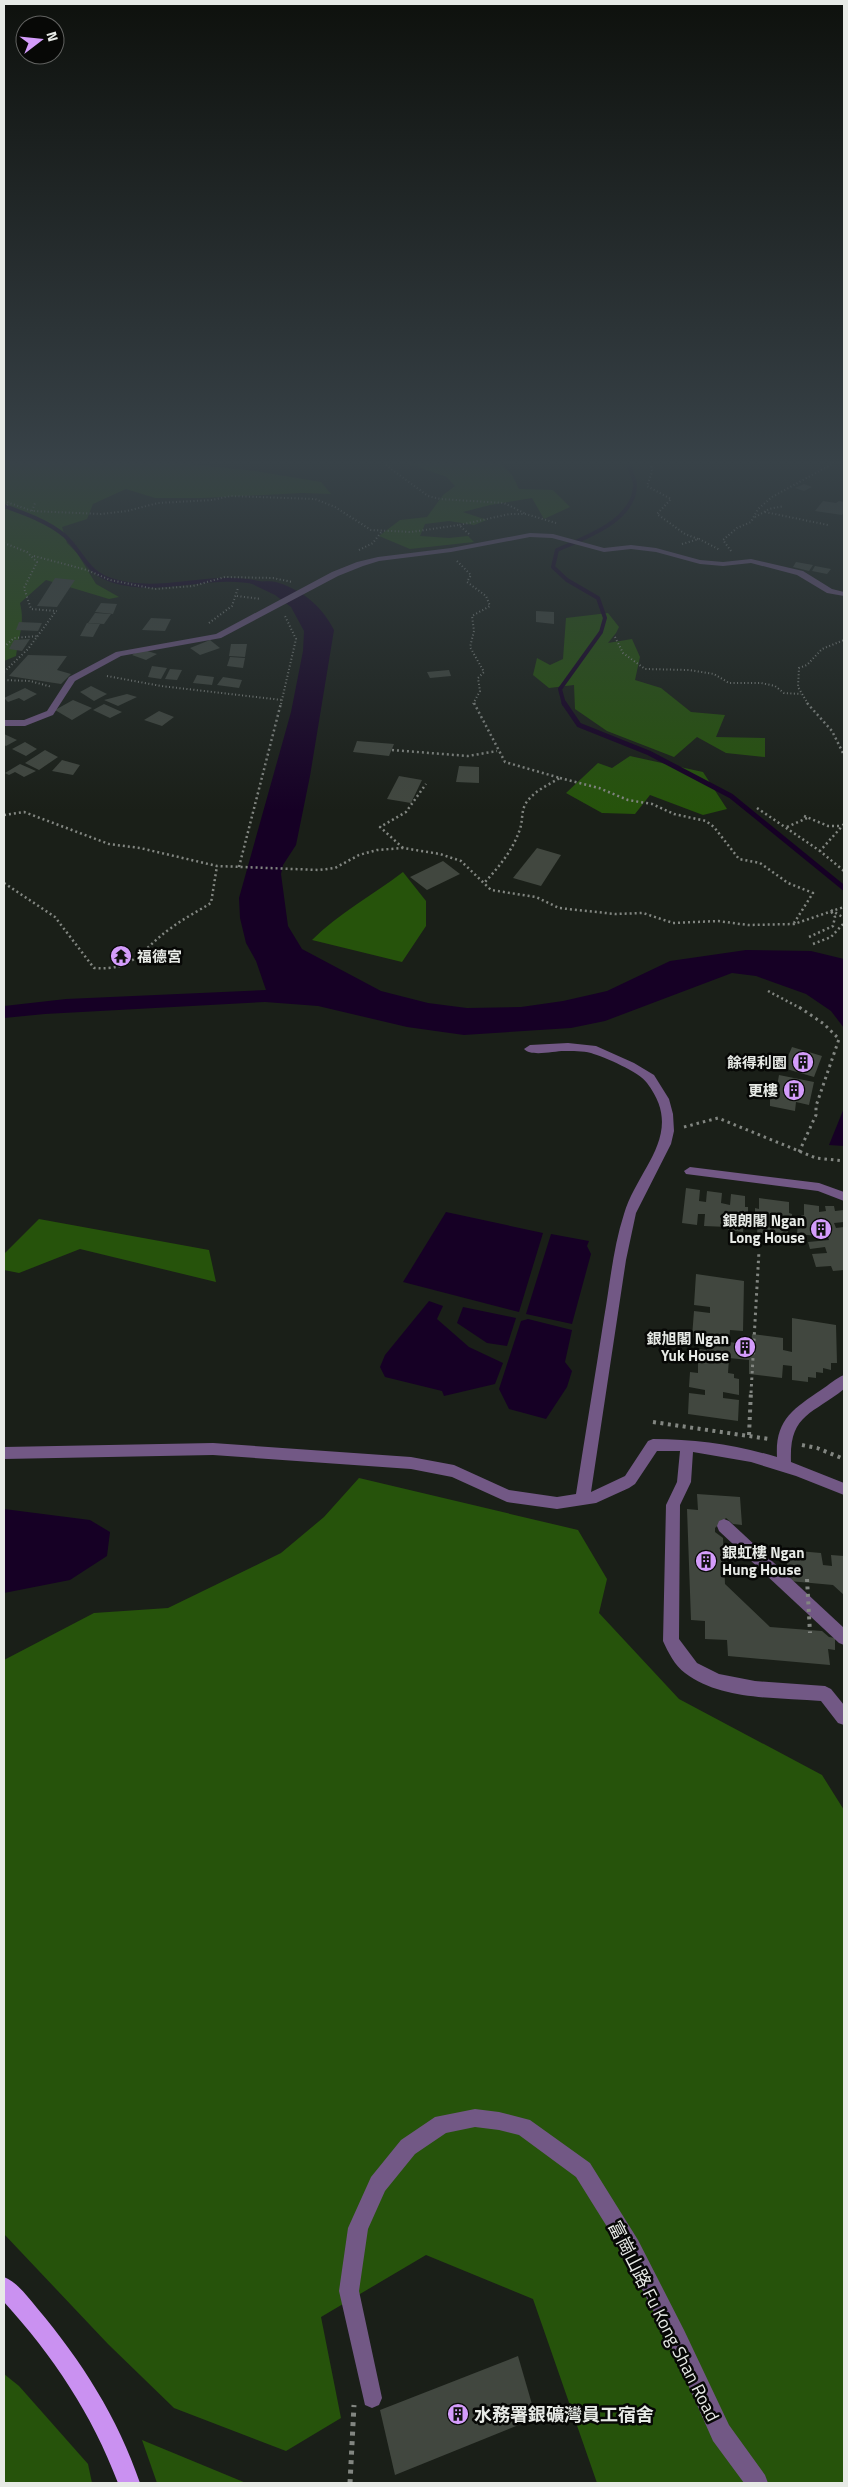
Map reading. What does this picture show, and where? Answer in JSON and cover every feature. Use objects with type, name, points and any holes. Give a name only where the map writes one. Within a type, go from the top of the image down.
[{"type":"main road","points":[[4,2287],[39,2324],[82,2383],[109,2430],[130,2483]]},
{"type":"street","points":[[4,723],[24,723],[50,713],[72,679],[120,654],[218,636],[326,579]]},
{"type":"street","points":[[810,579],[830,591],[844,594]]},
{"type":"street","points":[[530,1049],[568,1047],[592,1049],[650,1078],[663,1100],[667,1114],[668,1131],[665,1144],[630,1213],[620,1260],[582,1500]]},
{"type":"street","points":[[690,1172],[819,1187],[844,1196]]},
{"type":"street","points":[[784,1466],[783,1442],[790,1424],[796,1415],[804,1407],[844,1381]]},
{"type":"street","points":[[687,1445],[684,1482],[673,1505],[671,1640],[681,1658],[692,1669],[724,1684],[825,1694],[844,1717]]},
{"type":"street","points":[[4,1453],[213,1449],[411,1463],[454,1471],[492,1490],[523,1500],[557,1503],[582,1500],[614,1490],[630,1480],[653,1446],[687,1445],[726,1451],[784,1466],[844,1489]]},
{"type":"street","points":[[724,1526],[844,1638]]},
{"type":"street","name":"富崗山路 Fu Kong Shan Road","points":[[372,2398],[349,2291],[358,2228],[378,2184],[408,2147],[442,2124],[476,2118],[499,2121],[523,2127],[583,2170],[631,2247],[677,2337],[721,2433],[757,2483]]},
{"type":"path","points":[[4,672],[28,649],[57,611],[31,610],[24,588],[28,579]]},
{"type":"path","points":[[108,579],[155,589],[193,586],[218,579]]},
{"type":"path","points":[[278,579],[314,586]]},
{"type":"path","points":[[467,579],[467,582],[486,596],[490,606],[472,616],[474,631],[470,647],[472,654],[484,672],[478,678],[480,691],[473,705],[497,751],[506,762],[599,788],[628,800],[652,804],[674,814],[706,821],[714,827],[739,859],[760,863],[788,883],[813,894],[794,924]]},
{"type":"path","points":[[190,640],[194,633],[231,610],[238,588]]},
{"type":"path","points":[[237,596],[267,600],[278,606],[292,626],[296,639],[239,868]]},
{"type":"path","points":[[4,647],[14,638],[38,636]]},
{"type":"path","points":[[615,637],[623,653],[645,669],[705,672],[714,674],[729,683],[761,683],[775,686],[784,693],[801,694]]},
{"type":"path","points":[[844,640],[822,649],[807,665],[799,668],[798,683],[808,708],[832,730],[839,751],[844,755]]},
{"type":"path","points":[[85,671],[161,686],[282,700]]},
{"type":"path","points":[[4,680],[30,681],[64,690]]},
{"type":"path","points":[[392,750],[468,756],[497,751]]},
{"type":"path","points":[[484,882],[501,865],[515,842],[522,825],[522,813],[525,804],[532,795],[560,778]]},
{"type":"path","points":[[403,848],[380,827],[406,812],[426,784]]},
{"type":"path","points":[[758,808],[783,828],[808,818]]},
{"type":"path","points":[[4,815],[24,812],[109,844],[140,848],[217,866],[239,868],[291,870],[335,868],[358,855],[377,850],[403,848],[450,856],[461,860],[491,890],[536,897],[559,908],[615,914],[643,913],[673,923],[794,924],[830,910],[844,907]]},
{"type":"path","points":[[804,816],[828,826],[844,824]]},
{"type":"path","points":[[787,826],[800,839],[820,851],[844,871]]},
{"type":"path","points":[[820,851],[835,837],[840,826]]},
{"type":"path","points":[[4,883],[55,918],[94,968],[108,969],[131,963],[170,928],[211,903],[217,866]]},
{"type":"path","points":[[830,910],[843,914],[844,918]]},
{"type":"path","points":[[809,937],[833,926],[835,917],[830,910]]},
{"type":"path","points":[[813,944],[822,943],[836,935],[844,923]]},
{"type":"path","points":[[768,991],[810,1012],[826,1024],[840,1039],[816,1106],[816,1115],[799,1152]]},
{"type":"path","points":[[668,1131],[718,1118],[816,1158],[844,1161]]},
{"type":"path","points":[[749,1435],[760,1251]]},
{"type":"path","points":[[653,1422],[749,1435],[817,1448],[844,1459]]},
{"type":"path","points":[[807,1580],[810,1633]]},
{"type":"green space","points":[[4,579],[93,579],[96,584],[119,597],[109,599],[46,580],[20,603],[22,623],[16,656],[4,661]]},
{"type":"green space","points":[[608,613],[619,627],[608,643],[632,639],[640,657],[635,680],[661,688],[691,712],[725,715],[716,737],[765,738],[765,757],[726,753],[697,737],[674,757],[607,731],[575,709],[574,685],[549,688],[533,675],[537,658],[550,665],[563,659],[566,618]]},
{"type":"green space","points":[[630,756],[703,772],[727,809],[703,815],[650,795],[635,814],[602,813],[566,793],[598,763],[612,768]]},
{"type":"green space","points":[[403,872],[426,901],[426,926],[402,962],[312,940],[322,930]]},
{"type":"green space","points":[[39,1219],[209,1250],[216,1282],[80,1249],[19,1273],[4,1270],[4,1254]]},
{"type":"green space","points":[[359,1478],[578,1530],[607,1579],[599,1613],[679,1699],[822,1775],[844,1810],[844,2483],[597,2483],[533,2299],[426,2255],[321,2317],[341,2418],[286,2451],[174,2408],[108,2344],[4,2234],[4,1660],[94,1613],[168,1608],[281,1553],[324,1517]]},
{"type":"green space","points":[[4,2374],[19,2386],[88,2464],[92,2483],[4,2483]]},
{"type":"green space","points":[[142,2440],[246,2483],[157,2483]]},
{"type":"shaded area","points":[[248,582],[275,582],[297,591],[312,601],[324,614],[334,630],[310,776],[296,845],[283,865],[281,874],[288,926],[302,949],[381,991],[428,1003],[467,1008],[521,1007],[563,1001],[607,991],[670,961],[746,950],[811,951],[844,959],[844,1028],[831,1011],[806,994],[756,976],[732,973],[605,1021],[571,1028],[464,1035],[407,1027],[318,1006],[265,1002],[4,1018],[4,1006],[66,999],[266,990],[256,961],[246,943],[240,918],[239,898],[291,712],[303,651],[304,631],[291,607],[275,595]]},
{"type":"shaded area","points":[[844,1108],[844,1146],[829,1145]]},
{"type":"shaded area","points":[[446,1212],[543,1233],[519,1312],[403,1282]]},
{"type":"shaded area","points":[[551,1234],[589,1241],[587,1246],[591,1254],[572,1324],[526,1314]]},
{"type":"shaded area","points":[[429,1301],[443,1306],[437,1319],[469,1347],[503,1363],[495,1384],[444,1396],[442,1391],[385,1377],[380,1367],[385,1355]]},
{"type":"shaded area","points":[[463,1307],[516,1318],[507,1346],[487,1343],[457,1323]]},
{"type":"shaded area","points":[[528,1319],[572,1330],[565,1362],[572,1371],[567,1387],[546,1419],[509,1409],[499,1389],[521,1321]]},
{"type":"shaded area","points":[[4,1509],[90,1520],[110,1532],[107,1556],[70,1580],[4,1593]]},
{"type":"building","points":[[54,579],[75,580],[57,607],[37,606]]},
{"type":"building","points":[[101,603],[117,604],[113,614],[95,612]]},
{"type":"building","points":[[536,611],[554,612],[554,624],[536,622]]},
{"type":"building","points":[[95,613],[111,614],[104,624],[88,623]]},
{"type":"building","points":[[151,618],[171,619],[165,631],[142,630]]},
{"type":"building","points":[[19,622],[42,623],[38,631],[16,630]]},
{"type":"building","points":[[87,623],[100,624],[93,637],[80,636]]},
{"type":"building","points":[[30,639],[22,651],[9,649],[14,640]]},
{"type":"building","points":[[210,640],[220,648],[200,655],[190,648]]},
{"type":"building","points":[[231,644],[247,644],[245,657],[229,656]]},
{"type":"building","points":[[141,649],[157,654],[146,660],[132,655]]},
{"type":"building","points":[[28,655],[67,656],[57,670],[71,674],[61,684],[9,676]]},
{"type":"building","points":[[230,657],[245,658],[243,668],[227,666]]},
{"type":"building","points":[[152,666],[167,668],[161,679],[148,677]]},
{"type":"building","points":[[170,669],[182,670],[177,680],[165,679]]},
{"type":"building","points":[[449,670],[451,676],[430,678],[427,672]]},
{"type":"building","points":[[197,675],[214,677],[212,685],[193,683]]},
{"type":"building","points":[[223,677],[242,680],[239,688],[217,685]]},
{"type":"building","points":[[91,686],[107,694],[94,701],[80,692]]},
{"type":"building","points":[[25,688],[37,694],[24,701],[19,698],[8,702],[4,698]]},
{"type":"building","points":[[127,694],[137,697],[118,706],[104,700]]},
{"type":"building","points":[[73,700],[92,708],[72,720],[55,710]]},
{"type":"building","points":[[104,704],[122,712],[110,718],[93,710]]},
{"type":"building","points":[[159,711],[174,717],[162,726],[144,720]]},
{"type":"building","points":[[4,734],[17,740],[6,746],[4,745]]},
{"type":"building","points":[[357,741],[394,744],[389,756],[353,752]]},
{"type":"building","points":[[25,742],[37,749],[26,756],[12,749]]},
{"type":"building","points":[[45,750],[58,757],[39,770],[25,763]]},
{"type":"building","points":[[62,760],[80,765],[73,775],[52,771]]},
{"type":"building","points":[[20,764],[36,771],[24,777],[15,772],[9,775],[5,773]]},
{"type":"building","points":[[459,766],[479,767],[479,783],[456,782]]},
{"type":"building","points":[[399,776],[422,780],[411,803],[387,799]]},
{"type":"building","points":[[537,848],[561,855],[541,886],[513,878]]},
{"type":"building","points":[[443,861],[460,874],[427,890],[410,877]]},
{"type":"building","name":"餘得利園","points":[[792,1047],[822,1056],[814,1077],[783,1068]]},
{"type":"building","name":"更樓","points":[[779,1075],[814,1082],[809,1105],[796,1102],[795,1111],[770,1106],[770,1097],[775,1098]]},
{"type":"building","name":"銀朗閣 Ngan Long House","points":[[686,1188],[700,1190],[699,1201],[706,1202],[707,1191],[722,1193],[721,1203],[730,1205],[731,1194],[745,1196],[745,1207],[748,1207],[748,1212],[755,1213],[755,1208],[759,1209],[759,1198],[789,1202],[789,1213],[792,1214],[792,1218],[801,1219],[801,1215],[804,1215],[804,1204],[819,1206],[819,1212],[826,1211],[825,1206],[834,1206],[835,1211],[844,1210],[844,1222],[834,1223],[836,1228],[844,1227],[844,1270],[833,1271],[831,1266],[816,1267],[812,1254],[827,1253],[825,1247],[810,1249],[808,1242],[829,1240],[828,1237],[797,1234],[798,1223],[792,1222],[792,1227],[788,1227],[788,1238],[757,1234],[758,1222],[755,1222],[755,1217],[747,1216],[747,1221],[744,1220],[743,1232],[728,1230],[728,1227],[704,1226],[705,1214],[698,1214],[697,1225],[682,1223]]},
{"type":"building","name":"銀旭閣 Ngan Yuk House","points":[[696,1274],[744,1281],[743,1331],[730,1330],[729,1342],[751,1345],[752,1334],[783,1338],[783,1350],[792,1352],[792,1318],[836,1325],[837,1363],[831,1363],[831,1370],[823,1368],[823,1373],[816,1372],[816,1378],[808,1377],[808,1382],[792,1380],[792,1366],[783,1365],[782,1378],[749,1374],[749,1360],[729,1358],[728,1373],[734,1374],[734,1378],[739,1379],[739,1395],[723,1392],[723,1398],[739,1400],[738,1421],[688,1414],[689,1393],[705,1395],[705,1390],[689,1387],[690,1372],[698,1373],[698,1362],[691,1361],[692,1348],[707,1350],[708,1340],[692,1337],[694,1311],[710,1313],[710,1307],[694,1305]]},
{"type":"building","name":"銀虹樓 Ngan Hung House","points":[[697,1494],[740,1497],[742,1525],[733,1524],[726,1518],[715,1528],[715,1532],[723,1538],[725,1584],[770,1627],[822,1631],[829,1637],[835,1638],[835,1650],[828,1649],[830,1665],[728,1656],[727,1640],[705,1639],[705,1621],[691,1620],[687,1509],[698,1510]]},
{"type":"building","points":[[786,1550],[821,1553],[823,1565],[832,1566],[831,1555],[844,1556],[844,1595],[833,1585],[789,1581]]},
{"type":"building","name":"水務署銀礦灣員工宿舍","points":[[518,2356],[536,2418],[395,2475],[380,2410]]},
{"type":"waterway","points":[[108,579],[133,585],[152,586],[228,580],[265,585]]},
{"type":"waterway","points":[[564,704],[560,689],[601,632],[605,618],[598,598],[566,579]]},
{"type":"waterway","points":[[564,703],[579,725],[649,753],[731,796],[844,888]]},
{"type":"place","name":"福德宮","points":[[121,956]]},
{"type":"place","name":"餘得利園","points":[[803,1062]]},
{"type":"place","name":"更樓","points":[[794,1090]]},
{"type":"place","name":"銀朗閣 Ngan Long House","points":[[821,1229]]},
{"type":"place","name":"銀旭閣 Ngan Yuk House","points":[[745,1347]]},
{"type":"place","name":"銀虹樓 Ngan Hung House","points":[[706,1561]]},
{"type":"place","name":"水務署銀礦灣員工宿舍","points":[[458,2414]]}]
